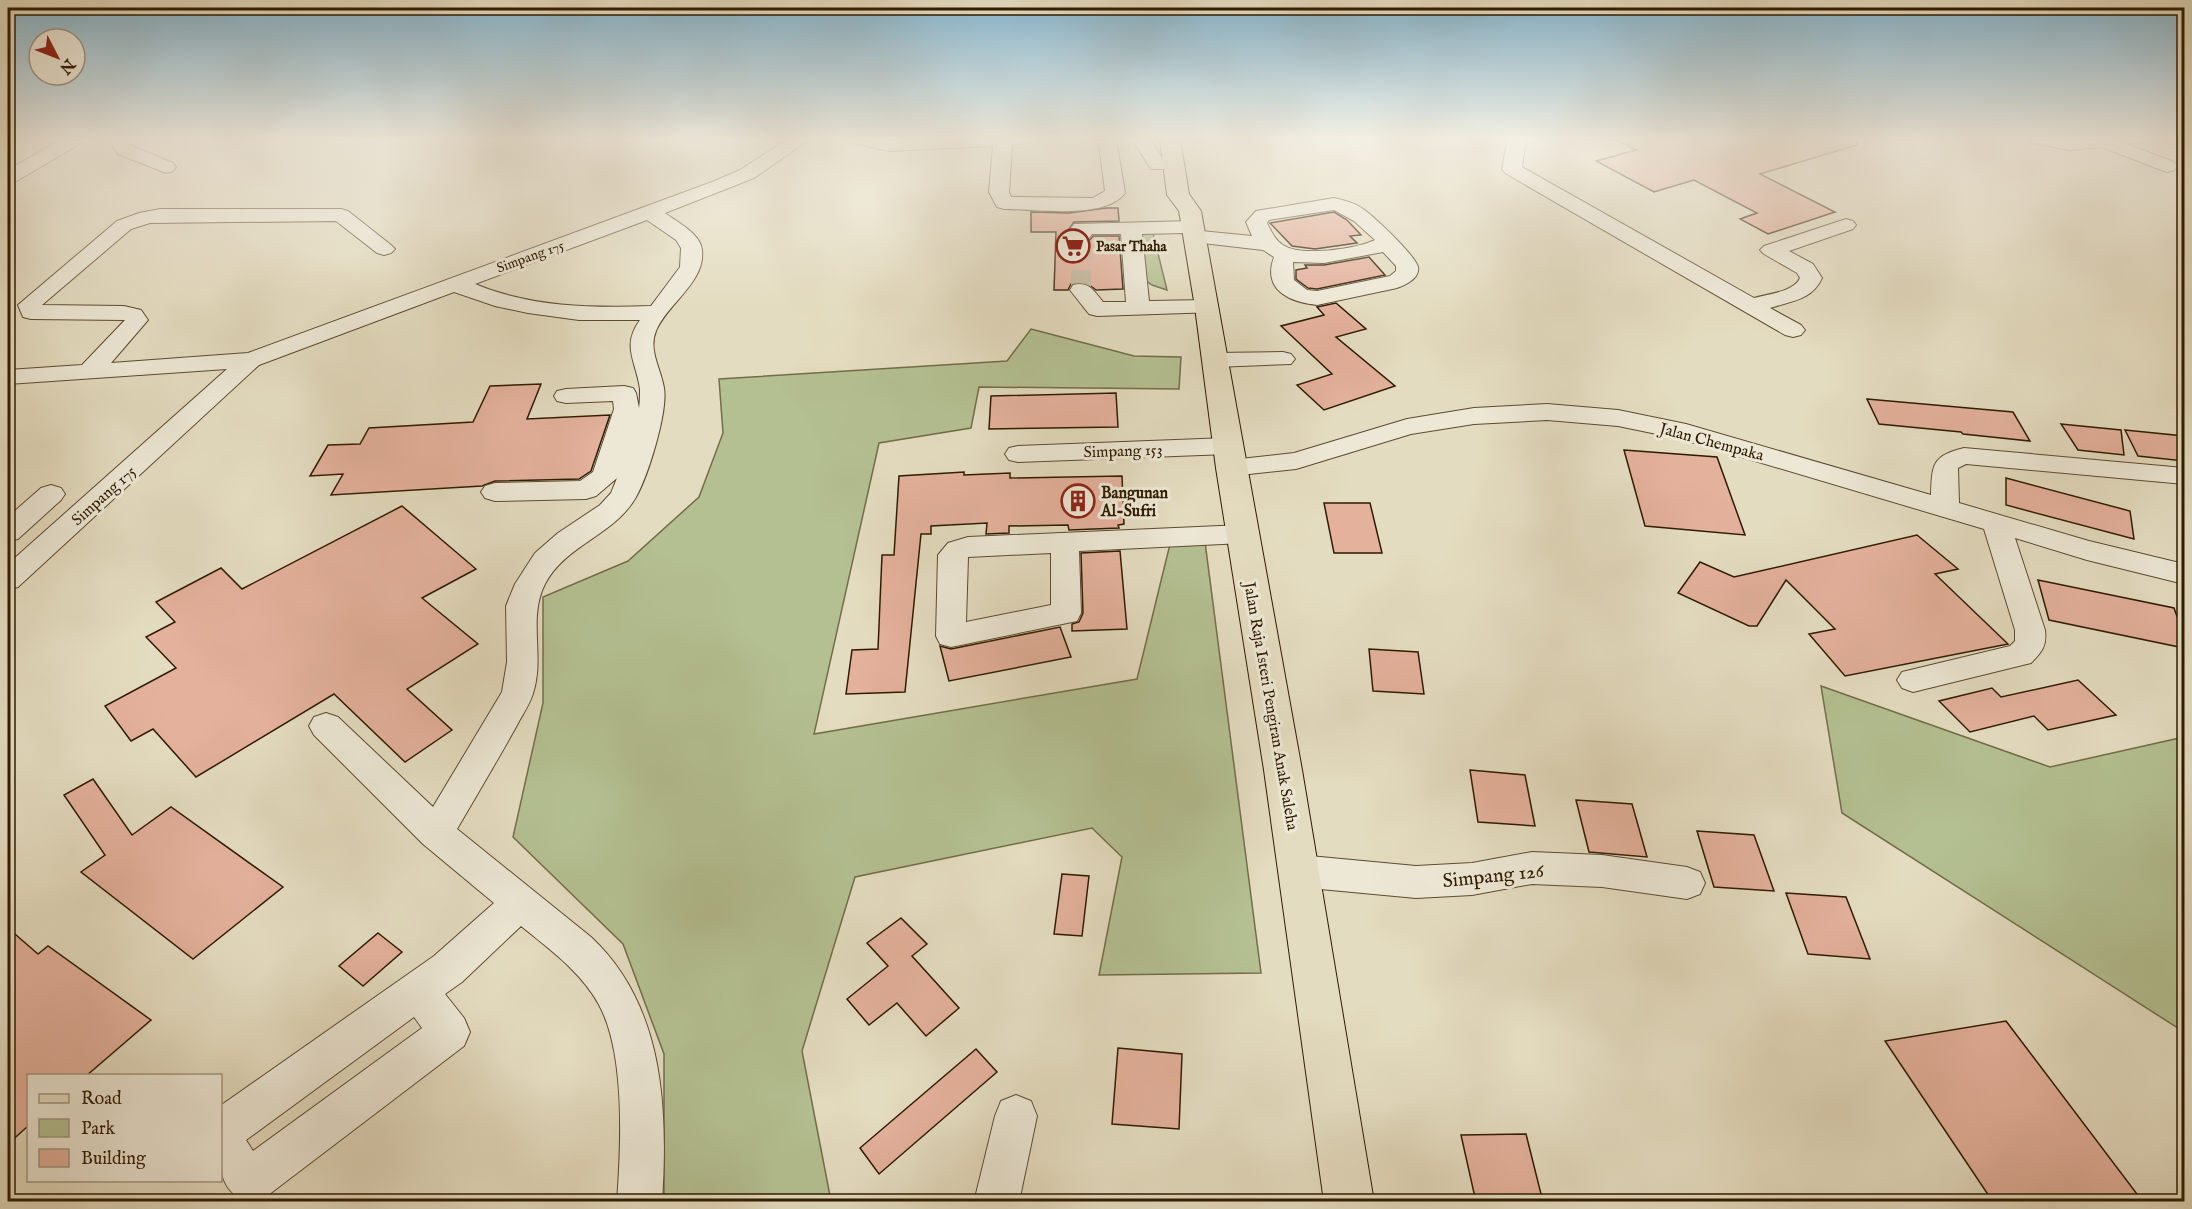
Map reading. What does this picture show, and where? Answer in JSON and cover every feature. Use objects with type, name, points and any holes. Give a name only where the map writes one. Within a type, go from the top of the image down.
[{"type":"main road","name":"Jalan Raja Isteri Pengiran Anak Saleha","points":[[1180,195],[1192,224],[1207,307],[1299,871],[1349,1202]]},
{"type":"main road","name":"Jalan Raja Isteri Pengiran Anak Saleha","points":[[1192,224],[1198,195]]},
{"type":"street","name":"Simpang 175","points":[[8,377],[251,360],[692,195]]},
{"type":"street","points":[[1001,195],[1004,203],[1084,204],[1107,200],[1113,195]]},
{"type":"street","points":[[1558,195],[1793,330]]},
{"type":"street","points":[[1334,204],[1348,206],[1357,211],[1384,237],[1407,265],[1407,273],[1397,281],[1317,298],[1303,297],[1294,294],[1281,275],[1277,250],[1259,233],[1256,222],[1263,215],[1334,204]]},
{"type":"street","points":[[639,401],[652,389],[641,346],[645,330],[691,267],[692,248],[683,236],[650,212]]},
{"type":"street","points":[[90,370],[132,327],[137,320],[133,315],[124,313],[46,314],[31,312],[29,305],[117,230],[135,220],[160,215],[341,215],[384,249]]},
{"type":"street","points":[[1082,234],[1081,228],[1131,228],[1192,224],[1299,258],[1376,247],[1386,242]]},
{"type":"street","points":[[1752,306],[1796,293],[1807,287],[1811,278],[1805,269],[1771,250],[1846,225]]},
{"type":"street","points":[[1131,228],[1138,308]]},
{"type":"street","points":[[454,284],[482,297],[556,311],[598,315],[657,313]]},
{"type":"street","points":[[1081,290],[1097,309],[1207,307]]},
{"type":"street","points":[[1215,360],[1283,359]]},
{"type":"street","name":"Simpang 175","points":[[8,580],[251,360]]},
{"type":"street","points":[[495,492],[586,490],[618,476],[652,408],[624,393],[566,396]]},
{"type":"street","name":"Jalan Chempaka","points":[[1230,457],[1296,461],[1407,427],[1474,416],[1547,412],[1618,418],[1686,432],[1996,524],[2184,574]]},
{"type":"street","name":"Simpang 153","points":[[1018,454],[1230,457]]},
{"type":"street","points":[[1945,508],[1945,468],[1950,461],[1964,456],[2184,476]]},
{"type":"street","points":[[436,833],[518,692],[523,662],[521,606],[530,584],[545,560],[568,540],[610,511],[624,496],[618,476]]},
{"type":"street","points":[[8,532],[51,494]]},
{"type":"street","points":[[1913,680],[2020,655],[2031,644],[2030,630],[1996,524]]},
{"type":"street","points":[[1065,543],[1066,614],[951,636],[952,555],[958,550],[1065,543],[1243,534]]},
{"type":"street","points":[[326,726],[436,833],[580,951],[613,990],[629,1025],[637,1069],[642,1172],[639,1202]]},
{"type":"street","name":"Simpang 126","points":[[1299,871],[1416,882],[1472,879],[1532,868],[1602,871],[1687,884]]},
{"type":"street","points":[[222,1131],[448,969],[521,902]]},
{"type":"street","points":[[222,1141],[247,1183],[441,1039],[450,1032],[418,990]]},
{"type":"street","points":[[996,1202],[1016,1116]]},
{"type":"green space","points":[[1151,225],[1167,290],[1152,285],[1131,270],[1130,226]]},
{"type":"green space","points":[[1031,329],[1134,356],[1181,357],[1179,389],[979,387],[971,428],[879,443],[814,734],[1137,679],[1171,540],[1205,542],[1261,973],[1099,975],[1122,857],[1092,828],[855,877],[802,1051],[831,1201],[664,1201],[664,1054],[623,944],[513,837],[543,703],[543,597],[628,561],[699,497],[723,433],[719,379],[1007,361]]},
{"type":"green space","points":[[1821,686],[2050,767],[2184,737],[2184,1032],[1842,813]]},
{"type":"building","points":[[1723,195],[1802,195],[1835,212],[1768,234],[1740,219],[1757,213]]},
{"type":"building","points":[[1118,208],[1119,221],[1074,222],[1069,229],[1073,239],[1081,242],[1090,240],[1093,236],[1119,236],[1123,289],[1096,290],[1088,284],[1079,282],[1071,284],[1068,290],[1054,290],[1056,232],[1031,232],[1031,212],[1069,213]]},
{"type":"building","points":[[1334,212],[1347,220],[1361,235],[1350,236],[1357,243],[1315,249],[1292,246],[1270,223]]},
{"type":"building","points":[[1369,257],[1385,275],[1317,289],[1308,288],[1296,279],[1296,270],[1307,268],[1305,265],[1324,265]]},
{"type":"building","points":[[1336,303],[1366,329],[1336,337],[1395,386],[1324,410],[1297,385],[1332,374],[1281,326],[1324,315],[1317,307]]},
{"type":"building","points":[[541,384],[527,419],[610,415],[591,471],[579,479],[495,481],[482,486],[331,495],[343,474],[310,476],[328,445],[360,444],[369,428],[473,422],[490,386]]},
{"type":"building","points":[[1116,393],[1118,427],[989,429],[991,396]]},
{"type":"building","points":[[1867,399],[2013,412],[2030,441],[1879,424]]},
{"type":"building","points":[[2061,424],[2121,430],[2124,455],[2078,450]]},
{"type":"building","points":[[2125,430],[2184,436],[2184,461],[2138,456]]},
{"type":"building","points":[[1624,450],[1717,457],[1745,535],[1645,526]]},
{"type":"building","points":[[964,472],[964,475],[1010,473],[1010,478],[1122,476],[1124,524],[1118,525],[1119,528],[1069,530],[1068,525],[1009,526],[1009,533],[986,534],[987,523],[931,526],[931,534],[921,534],[905,692],[846,694],[852,650],[878,649],[882,555],[894,555],[899,476]]},
{"type":"building","points":[[2006,478],[2130,511],[2134,539],[2006,505]]},
{"type":"building","points":[[1324,503],[1370,503],[1382,553],[1334,553]]},
{"type":"building","points":[[402,506],[476,569],[422,598],[478,644],[407,689],[452,730],[405,762],[334,694],[196,777],[153,729],[131,741],[105,706],[176,668],[146,637],[175,622],[156,602],[221,568],[242,589]]},
{"type":"building","points":[[1917,535],[1958,569],[1935,574],[2008,644],[1845,676],[1809,634],[1835,629],[1786,580],[1757,626],[1749,626],[1678,593],[1700,562],[1734,577]]},
{"type":"building","points":[[1120,551],[1127,629],[1072,631],[1072,624],[1079,622],[1083,613],[1081,553]]},
{"type":"building","points":[[2038,580],[2174,608],[2184,636],[2184,648],[2049,620]]},
{"type":"building","points":[[1060,627],[1071,657],[949,681],[940,646],[951,649]]},
{"type":"building","points":[[1369,649],[1418,652],[1424,694],[1373,691]]},
{"type":"building","points":[[2078,680],[2116,715],[2048,730],[2034,716],[1970,732],[1939,701],[1992,688],[2001,697]]},
{"type":"building","points":[[1470,770],[1525,775],[1535,826],[1478,822]]},
{"type":"building","points":[[93,779],[132,835],[171,807],[283,887],[193,959],[81,872],[105,855],[64,795]]},
{"type":"building","points":[[1576,800],[1632,804],[1647,857],[1589,852]]},
{"type":"building","points":[[1697,831],[1754,835],[1774,891],[1714,887]]},
{"type":"building","points":[[1062,874],[1089,876],[1082,936],[1054,934]]},
{"type":"building","points":[[1786,893],[1846,897],[1870,959],[1808,954]]},
{"type":"building","points":[[901,918],[927,944],[912,956],[959,1008],[926,1036],[897,1003],[869,1025],[847,999],[888,966],[867,943]]},
{"type":"building","points":[[8,928],[38,954],[48,946],[151,1020],[88,1074],[27,1074],[27,1127],[8,1144]]},
{"type":"building","points":[[378,933],[402,952],[363,986],[339,966]]},
{"type":"building","points":[[2006,1021],[2143,1202],[1993,1202],[1885,1041]]},
{"type":"building","points":[[1118,1048],[1182,1054],[1179,1129],[1112,1124]]},
{"type":"building","points":[[976,1049],[997,1072],[879,1174],[860,1148]]},
{"type":"building","points":[[1526,1134],[1543,1202],[1476,1202],[1461,1135]]},
{"type":"tunnel","points":[[1081,290],[1082,234]]},
{"type":"place","name":"Pasar Thaha","points":[[1073,246]]},
{"type":"place","name":"Bangunan Al-Sufri","points":[[1078,501]]}]
